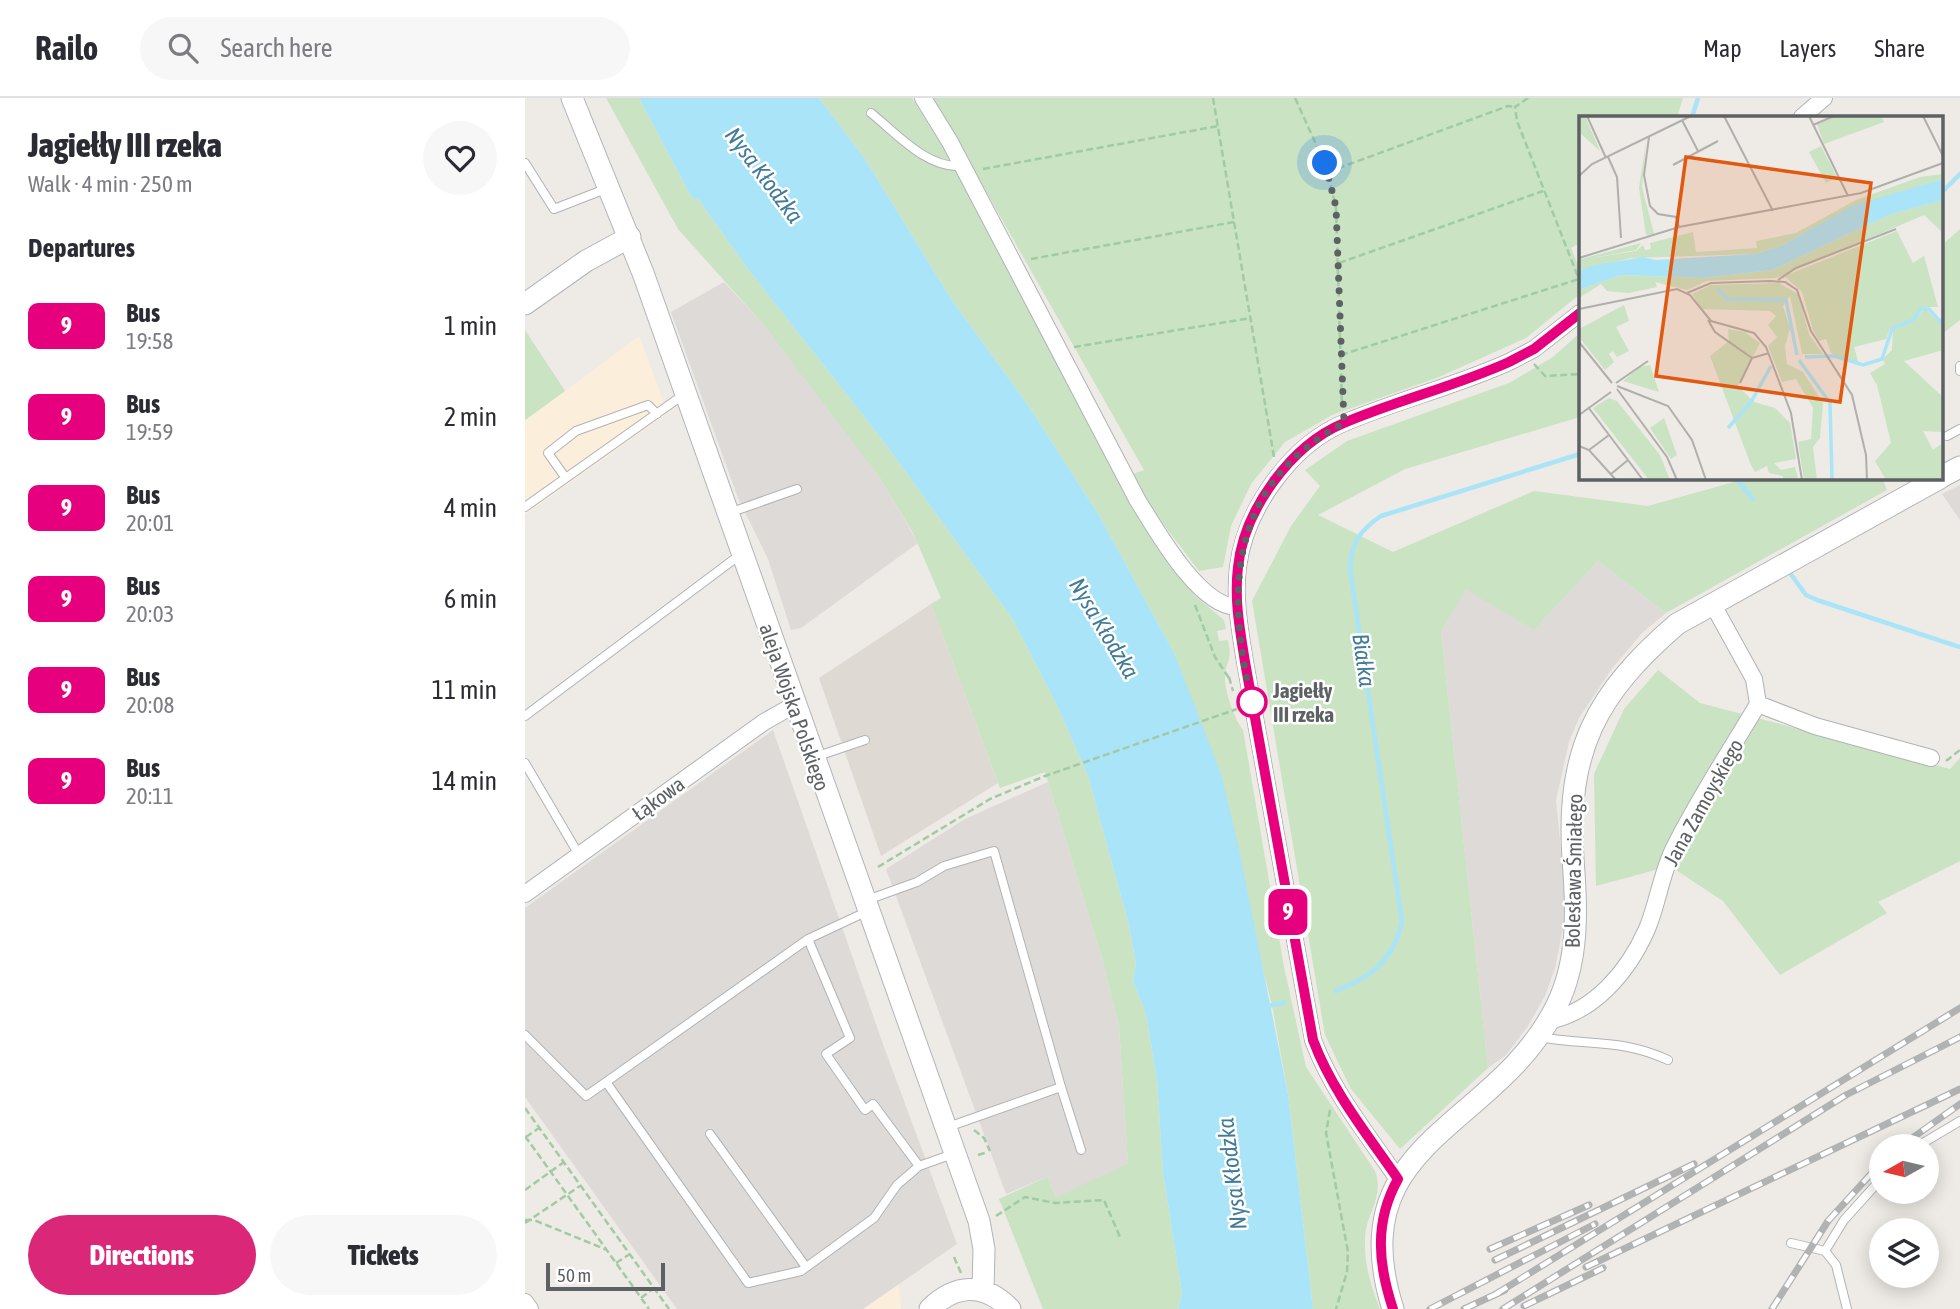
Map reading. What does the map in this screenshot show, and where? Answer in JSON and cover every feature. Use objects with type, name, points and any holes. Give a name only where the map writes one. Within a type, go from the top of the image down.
[{"type":"street","name":"aleja Wojska Polskiego","points":[[572,98],[630,237],[979,1221],[984,1249],[983,1290]]},
{"type":"street","points":[[923,98],[1137,501],[1202,589],[1217,603],[1236,607]]},
{"type":"street","points":[[1803,116],[1824,98]]},
{"type":"street","points":[[525,304],[586,261],[630,237]]},
{"type":"street","points":[[1398,1179],[1323,1067],[1305,1008],[1236,607],[1238,563],[1254,516],[1278,478],[1314,442],[1344,423],[1489,371],[1525,354],[1579,314]]},
{"type":"street","name":"Bolesława Śmiałego","points":[[1943,476],[1960,467]]},
{"type":"street","name":"Bolesława Śmiałego","points":[[1393,1309],[1381,1266],[1380,1236],[1386,1206],[1398,1179],[1419,1152],[1499,1080],[1544,1029],[1558,1003],[1574,946],[1575,886],[1571,819],[1583,745],[1613,688],[1640,657],[1677,624],[1936,480]]},
{"type":"street","points":[[1712,603],[1754,679],[1758,704],[1815,726],[1931,758]]},
{"type":"street","name":"Jana Zamoyskiego","points":[[1544,1029],[1593,1003],[1625,968],[1647,930],[1674,848],[1758,704]]},
{"type":"street","name":"Łąkowa","points":[[525,894],[764,722],[794,705]]},
{"type":"street","points":[[930,1309],[944,1295],[956,1290],[983,1290],[1010,1309]]},
{"type":"street","points":[[525,1302],[530,1309]]},
{"type":"lane","points":[[871,113],[925,156],[950,167],[963,169]]},
{"type":"lane","points":[[525,163],[554,209],[611,187]]},
{"type":"lane","points":[[525,507],[685,393]]},
{"type":"lane","points":[[565,477],[548,453],[576,431],[647,405],[657,414]]},
{"type":"lane","points":[[1947,436],[1960,429]]},
{"type":"lane","points":[[729,513],[797,489]]},
{"type":"lane","points":[[525,716],[742,553]]},
{"type":"lane","points":[[813,758],[865,740]]},
{"type":"lane","points":[[525,763],[579,855]]},
{"type":"lane","points":[[525,1035],[586,1096],[808,939],[944,866],[994,851],[1081,1150]]},
{"type":"lane","points":[[808,939],[850,1038],[826,1054],[865,1110],[873,1104],[919,1166]]},
{"type":"lane","points":[[1544,1029],[1640,1048],[1668,1060]]},
{"type":"lane","points":[[606,1082],[748,1283],[806,1267],[874,1219],[897,1185],[919,1166],[955,1153]]},
{"type":"lane","points":[[946,1128],[1061,1087]]},
{"type":"lane","points":[[1938,1134],[1960,1121]]},
{"type":"lane","points":[[710,1134],[806,1267]]},
{"type":"lane","points":[[1825,1251],[1844,1220],[1869,1192]]},
{"type":"lane","points":[[1791,1243],[1825,1251],[1836,1265],[1847,1309]]},
{"type":"path","points":[[1213,98],[1278,478]]},
{"type":"path","points":[[1295,98],[1328,172],[1336,207],[1344,423]]},
{"type":"path","points":[[1328,172],[1508,106],[1515,107],[1528,98]]},
{"type":"path","points":[[1515,107],[1517,121],[1543,191],[1579,278]]},
{"type":"path","points":[[963,169],[1217,126]]},
{"type":"path","points":[[1339,263],[1543,191]]},
{"type":"path","points":[[1012,263],[1234,222]]},
{"type":"path","points":[[1341,355],[1579,280]]},
{"type":"path","points":[[1058,349],[1251,318]]},
{"type":"path","points":[[1525,354],[1545,376],[1579,374]]},
{"type":"path","points":[[1202,589],[1195,604],[1215,657],[1229,678]]},
{"type":"path","points":[[878,867],[991,799],[1045,776],[1237,709]]},
{"type":"path","points":[[1336,1309],[1347,1272],[1348,1252],[1326,1133],[1327,1116],[1338,1091]]},
{"type":"path","points":[[525,1108],[670,1309]]},
{"type":"path","points":[[539,1128],[526,1137],[649,1309]]},
{"type":"path","points":[[970,1130],[979,1133],[990,1151],[978,1155]]},
{"type":"path","points":[[525,1190],[564,1162]]},
{"type":"path","points":[[525,1221],[580,1185]]},
{"type":"path","points":[[1000,1214],[1025,1197],[1055,1203],[1104,1200],[1120,1237]]},
{"type":"path","points":[[530,1219],[607,1251]]},
{"type":"path","points":[[616,1263],[630,1254]]},
{"type":"path","points":[[641,1298],[654,1288]]},
{"type":"shaded area","points":[[724,282],[763,324],[843,427],[878,475],[918,543],[801,628],[791,630],[768,559],[738,498],[671,312]]},
{"type":"shaded area","points":[[639,336],[668,413],[525,515],[525,421]]},
{"type":"shaded area","points":[[1960,485],[1960,520],[1942,494]]},
{"type":"shaded area","points":[[1598,561],[1666,613],[1642,633],[1611,670],[1579,718],[1569,742],[1556,800],[1565,893],[1564,923],[1555,968],[1545,996],[1528,1026],[1506,1055],[1488,1068],[1441,631],[1466,588],[1534,630]]},
{"type":"shaded area","points":[[931,604],[998,783],[881,856],[819,678]]},
{"type":"shaded area","points":[[773,730],[884,1047],[957,1244],[863,1309],[677,1309],[525,1097],[525,908]]},
{"type":"shaded area","points":[[1048,782],[1102,958],[1119,1026],[1128,1165],[1056,1197],[1047,1177],[1006,1194],[886,869],[965,819]]},
{"type":"shaded area","points":[[899,1284],[901,1309],[863,1309]]},
{"type":"green space","points":[[606,98],[639,98],[692,198],[699,200],[748,269],[881,438],[1012,618],[1056,703],[1088,776],[1129,925],[1136,964],[1133,981],[1146,1014],[1157,1080],[1163,1173],[1182,1293],[1178,1309],[1043,1309],[999,1199],[1047,1177],[1056,1197],[1128,1164],[1119,1026],[1102,958],[1045,772],[1000,788],[931,604],[941,598],[914,535],[878,475],[763,324],[678,229]]},
{"type":"green space","points":[[819,98],[912,98],[949,157],[1139,517],[1194,595],[1224,620],[1226,629],[1217,631],[1219,641],[1228,640],[1229,658],[1225,683],[1233,712],[1243,730],[1284,967],[1306,1067],[1375,1171],[1378,1190],[1366,1231],[1365,1249],[1369,1275],[1380,1309],[1313,1309],[1288,1094],[1272,1005],[1197,714],[1175,655],[1100,517],[1028,405],[951,299],[865,159]]},
{"type":"green space","points":[[933,98],[1683,98],[1677,116],[1579,116],[1579,244],[1571,248],[1579,268],[1579,295],[1526,338],[1439,377],[1332,415],[1285,442],[1251,484],[1231,526],[1223,567],[1199,571],[1148,504],[1133,474],[1144,470]]},
{"type":"green space","points":[[1960,229],[1960,320],[1943,333],[1943,244]]},
{"type":"green space","points":[[525,330],[565,391],[525,420]]},
{"type":"green space","points":[[1579,334],[1579,417],[1405,469],[1318,515],[1393,552],[1534,491],[1648,506],[1741,480],[1883,480],[1887,490],[1666,613],[1598,561],[1534,630],[1466,589],[1441,631],[1488,1068],[1400,1149],[1351,1089],[1325,1035],[1252,601],[1291,526],[1320,486],[1305,470],[1347,441],[1509,383],[1553,357]]},
{"type":"green space","points":[[1658,670],[1700,703],[1950,769],[1960,758],[1960,861],[1878,902],[1887,913],[1780,975],[1723,901],[1670,866],[1596,886],[1594,774],[1624,709]]},
{"type":"water","name":"Nysa Kłodzka","points":[[639,98],[819,98],[865,159],[951,299],[1028,405],[1100,517],[1175,655],[1221,774],[1239,849],[1288,1094],[1313,1309],[1178,1309],[1182,1293],[1163,1173],[1157,1080],[1146,1014],[1133,981],[1136,964],[1129,925],[1088,776],[1056,703],[1012,618],[881,438],[748,269],[699,200],[692,198]]},
{"type":"waterway","points":[[1692,116],[1698,98]]},
{"type":"waterway","name":"Białka","points":[[1943,191],[1960,174]]},
{"type":"waterway","name":"Białka","points":[[1336,991],[1360,980],[1380,965],[1393,946],[1402,922],[1350,569],[1355,544],[1362,532],[1381,516],[1579,454]]},
{"type":"waterway","points":[[1738,480],[1753,499]]},
{"type":"waterway","points":[[1790,573],[1806,595],[1817,600],[1960,647]]},
{"type":"waterway","name":"Białka","points":[[1267,1006],[1284,1003]]},
{"type":"railway","points":[[1496,1294],[1960,1008]]},
{"type":"railway","points":[[1503,1309],[1846,1095],[1960,1037]]},
{"type":"railway","points":[[1586,1267],[1960,1089]]},
{"type":"railway","points":[[1918,1134],[1960,1104]]},
{"type":"railway","points":[[1495,1260],[1694,1164]]},
{"type":"railway","points":[[1772,1309],[1828,1221],[1869,1176]]},
{"type":"railway","points":[[1490,1249],[1589,1205]]},
{"type":"railway","points":[[1430,1309],[1595,1224]]},
{"type":"railway","points":[[1524,1306],[1603,1268]]},
{"type":"railway","points":[[1464,1309],[1505,1290]]},
{"type":"bus line","name":"9","points":[[1393,1309],[1381,1266],[1380,1236],[1386,1206],[1398,1179],[1323,1067],[1313,1040],[1303,997],[1236,607],[1238,563],[1254,516],[1266,494],[1288,465],[1330,430],[1509,362],[1534,349],[1579,314]]},
{"type":"place","name":"Jagiełły III rzeka","points":[[1252,702]]},
{"type":"route","points":[[1252,702],[1236,607],[1238,563],[1245,541],[1266,494],[1288,465],[1330,430],[1344,423],[1336,207],[1325,163]]}]
